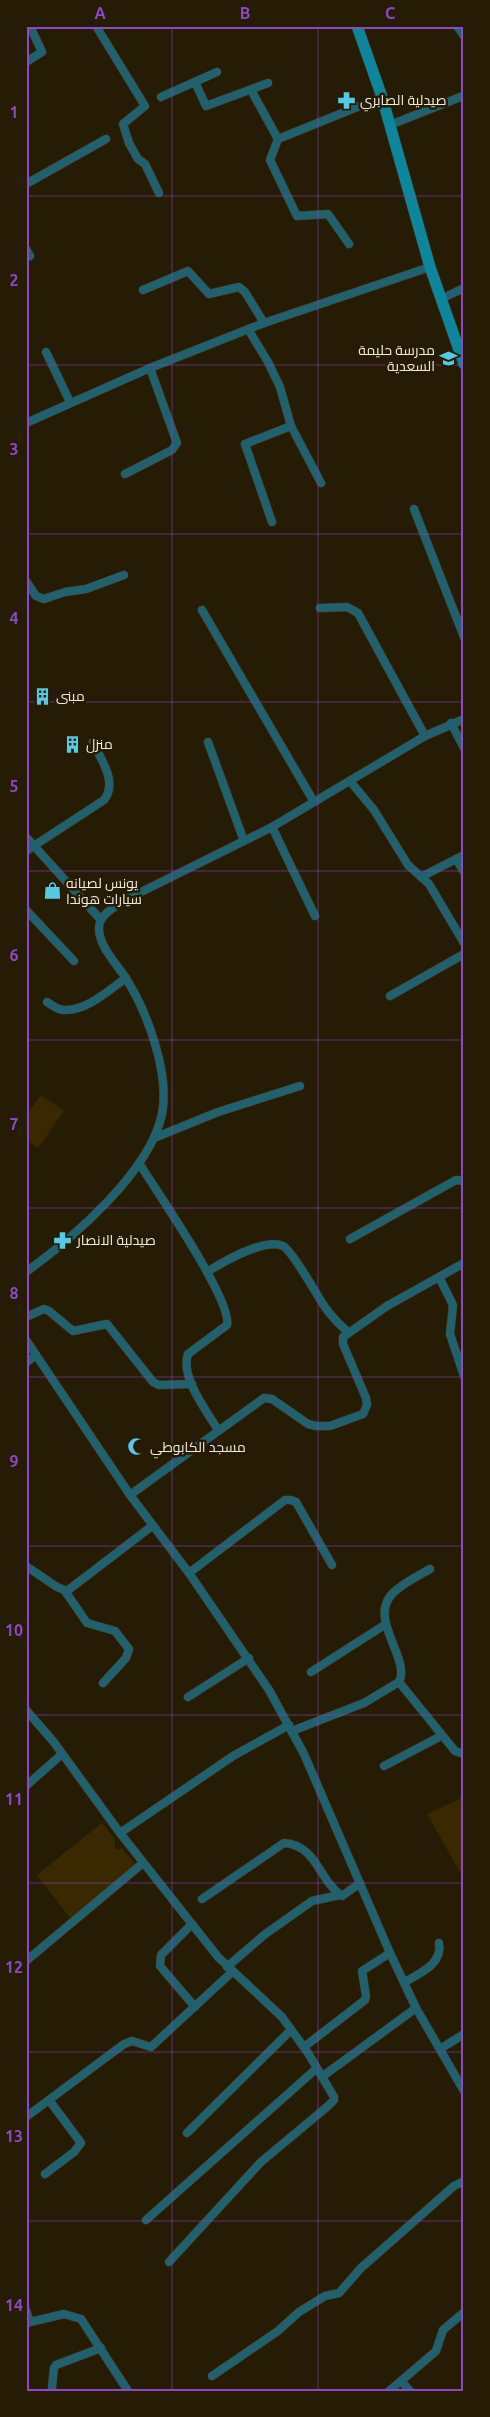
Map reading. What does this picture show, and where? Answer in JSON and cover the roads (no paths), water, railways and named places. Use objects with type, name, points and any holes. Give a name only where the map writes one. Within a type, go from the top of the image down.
[{"type":"main road","points":[[357,26],[382,97],[430,267],[464,364]]},
{"type":"street","points":[[26,62],[42,52],[30,26]]},
{"type":"street","points":[[96,26],[145,106],[123,124],[129,144],[138,159],[145,164],[159,193]]},
{"type":"street","points":[[457,26],[464,36]]},
{"type":"street","points":[[161,97],[217,72]]},
{"type":"street","points":[[195,82],[206,106],[268,83]]},
{"type":"street","points":[[251,90],[278,139]]},
{"type":"street","points":[[390,124],[464,96]]},
{"type":"street","points":[[349,244],[328,214],[297,216],[270,160],[278,139],[382,97]]},
{"type":"street","points":[[26,184],[106,139]]},
{"type":"street","points":[[26,423],[150,368],[248,329],[430,267]]},
{"type":"street","points":[[143,290],[188,271],[209,294],[239,287],[245,292],[264,323]]},
{"type":"street","points":[[441,300],[464,288]]},
{"type":"street","points":[[248,329],[268,362],[280,387],[291,426],[321,483]]},
{"type":"street","points":[[46,352],[70,402]]},
{"type":"street","points":[[125,474],[172,450],[177,443],[150,368]]},
{"type":"street","points":[[272,522],[244,444],[291,426]]},
{"type":"street","points":[[414,509],[464,637]]},
{"type":"street","points":[[26,580],[36,596],[44,599],[86,589],[124,575]]},
{"type":"street","points":[[320,608],[347,607],[358,612],[424,736]]},
{"type":"street","points":[[202,610],[314,802]]},
{"type":"street","points":[[26,1272],[86,1223],[139,1163],[154,1138],[162,1112],[160,1066],[146,1016],[103,940],[99,929],[101,920],[106,914],[128,899],[272,826],[424,736],[464,719]]},
{"type":"street","points":[[451,724],[464,748]]},
{"type":"street","points":[[26,851],[104,800],[108,794],[110,779],[93,742]]},
{"type":"street","points":[[208,742],[244,841]]},
{"type":"street","points":[[350,781],[374,810],[408,865],[429,884],[464,944]]},
{"type":"street","points":[[272,826],[315,916]]},
{"type":"street","points":[[26,837],[101,920]]},
{"type":"street","points":[[421,877],[464,855]]},
{"type":"street","points":[[456,859],[464,872]]},
{"type":"street","points":[[26,910],[74,962]]},
{"type":"street","points":[[390,996],[464,954]]},
{"type":"street","points":[[47,1002],[64,1010],[77,1008],[100,997],[126,978]]},
{"type":"street","points":[[154,1138],[218,1112],[300,1086]]},
{"type":"street","points":[[139,1163],[207,1272],[228,1320],[227,1325],[188,1354],[185,1369],[218,1430]]},
{"type":"street","points":[[350,1239],[463,1179]]},
{"type":"street","points":[[207,1272],[226,1260],[254,1249],[272,1245],[283,1246],[292,1255],[326,1309],[348,1332]]},
{"type":"street","points":[[130,1495],[260,1400],[268,1398],[308,1424],[316,1426],[330,1426],[363,1414],[367,1405],[366,1398],[342,1340],[348,1332],[366,1320],[464,1264]]},
{"type":"street","points":[[439,1277],[453,1305],[450,1334],[464,1376]]},
{"type":"street","points":[[26,1317],[44,1309],[49,1310],[73,1331],[107,1324],[153,1382],[159,1386],[192,1384]]},
{"type":"street","points":[[26,1340],[130,1495],[249,1658],[291,1728],[416,2008],[464,2091]]},
{"type":"street","points":[[26,1363],[36,1356]]},
{"type":"street","points":[[189,1574],[285,1500],[296,1502],[332,1565]]},
{"type":"street","points":[[64,1591],[152,1526]]},
{"type":"street","points":[[28,1569],[64,1591],[87,1623],[115,1631],[129,1649],[126,1658],[103,1683]]},
{"type":"street","points":[[120,1833],[233,1756],[291,1728],[364,1703],[400,1682],[402,1672],[386,1624],[387,1606],[394,1592],[430,1569]]},
{"type":"street","points":[[312,1672],[386,1624]]},
{"type":"street","points":[[188,1697],[249,1658]]},
{"type":"street","points":[[400,1682],[454,1751],[464,1754]]},
{"type":"street","points":[[26,1710],[192,1924],[230,1969],[270,2005],[291,2030],[322,2076],[334,2100],[261,2162],[169,2262]]},
{"type":"street","points":[[384,1766],[441,1736]]},
{"type":"street","points":[[26,1786],[62,1754]]},
{"type":"street","points":[[202,1899],[284,1843],[294,1844],[311,1854],[340,1895]]},
{"type":"street","points":[[26,1961],[143,1863]]},
{"type":"street","points":[[26,2117],[124,2044],[132,2041],[151,2047],[195,2007],[264,1935],[312,1901],[347,1894],[360,1883]]},
{"type":"street","points":[[192,1924],[161,1955],[159,1961],[160,1966],[195,2007]]},
{"type":"street","points":[[404,1982],[436,1961],[440,1950],[439,1943]]},
{"type":"street","points":[[304,2047],[365,2000],[362,1971],[390,1953]]},
{"type":"street","points":[[322,2076],[416,2008]]},
{"type":"street","points":[[187,2133],[291,2030]]},
{"type":"street","points":[[440,2049],[464,2034]]},
{"type":"street","points":[[146,2220],[317,2068]]},
{"type":"street","points":[[45,2174],[74,2152],[81,2143],[49,2100]]},
{"type":"street","points":[[212,2376],[278,2331],[299,2312],[324,2296],[338,2293],[361,2268],[454,2186],[464,2181]]},
{"type":"street","points":[[26,2310],[28,2322],[64,2314],[81,2319],[102,2348],[128,2391]]},
{"type":"street","points":[[390,2391],[436,2350],[443,2330],[463,2313]]},
{"type":"street","points":[[52,2387],[56,2365],[102,2348]]},
{"type":"street","points":[[401,2381],[410,2391]]},
{"type":"place","name":"صيدلية الصابري","points":[[346,100]]},
{"type":"place","name":"مدرسة حليمة السعدية","points":[[449,358]]},
{"type":"place","name":"مبنى","points":[[42,696]]},
{"type":"place","name":"منزل","points":[[72,744]]},
{"type":"place","name":"يونس لصيانه سيارات هوندا","points":[[52,891]]},
{"type":"place","name":"صيدلية الانصار","points":[[63,1240]]},
{"type":"place","name":"مسجد الكابوطي","points":[[136,1447]]}]
